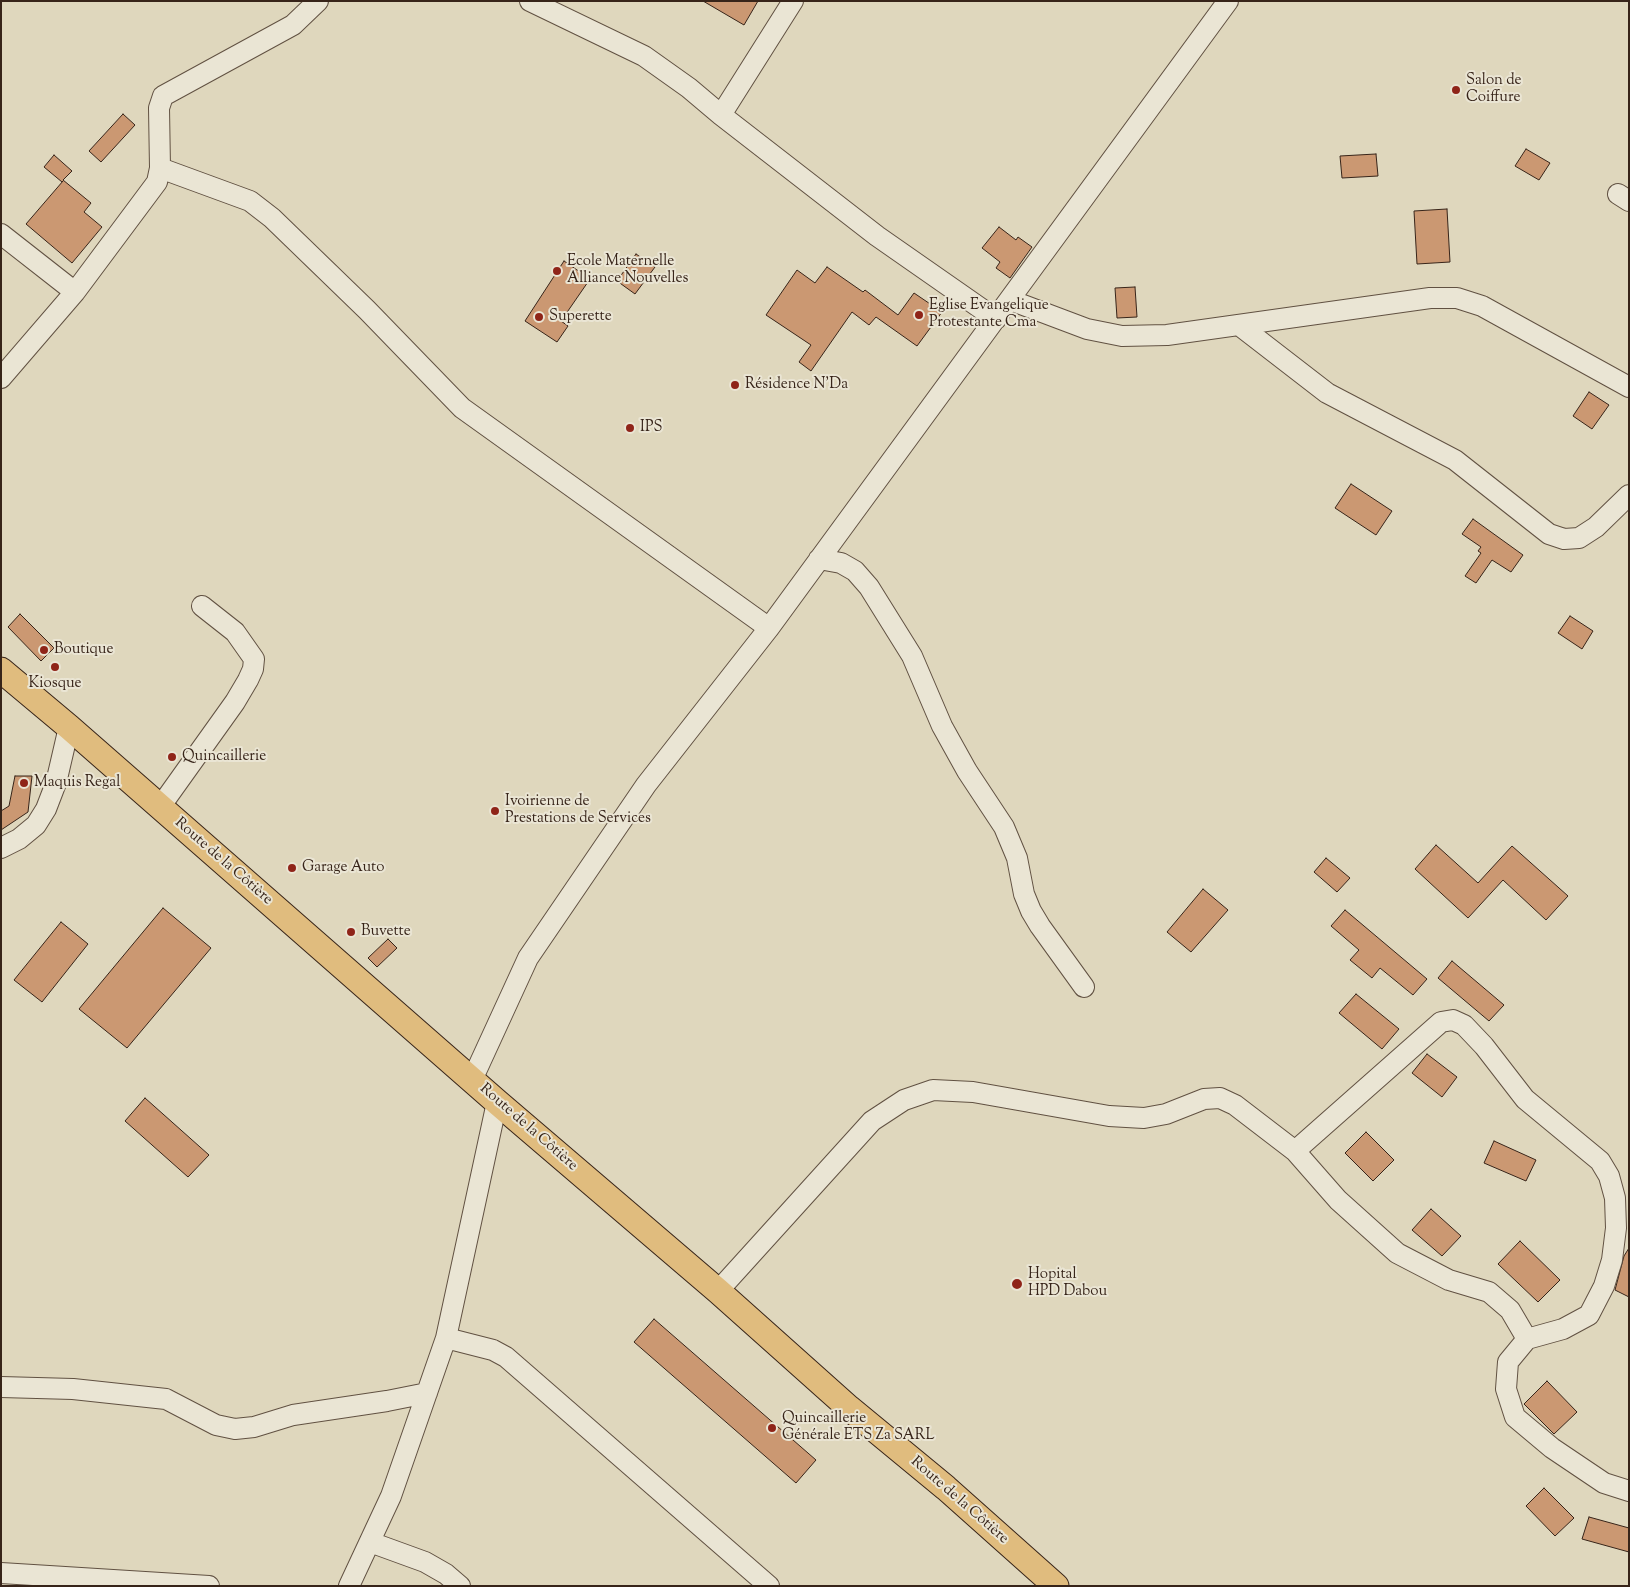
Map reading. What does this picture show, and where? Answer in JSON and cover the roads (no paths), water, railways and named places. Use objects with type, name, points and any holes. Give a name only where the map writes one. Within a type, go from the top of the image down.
[{"type":"main road","name":"Route de la Côtière","points":[[1,670],[69,727],[849,1408],[946,1488],[1056,1586]]},
{"type":"street","points":[[1,378],[75,292],[157,182],[160,168],[159,108],[163,96],[293,25],[318,1]]},
{"type":"street","points":[[530,1],[644,56],[689,88],[877,236],[996,319]]},
{"type":"street","points":[[721,115],[793,1]]},
{"type":"street","points":[[472,1080],[528,958],[646,785],[769,628],[1228,1]]},
{"type":"street","points":[[160,168],[250,201],[272,218],[367,310],[462,408],[769,628]]},
{"type":"street","points":[[1,234],[75,292]]},
{"type":"street","points":[[1010,300],[1087,329],[1122,336],[1167,335],[1430,298],[1457,298],[1482,306],[1629,387]]},
{"type":"street","points":[[1239,325],[1327,393],[1455,460],[1549,534],[1564,539],[1579,538],[1596,527],[1629,495]]},
{"type":"street","points":[[819,559],[842,563],[855,571],[869,587],[912,656],[946,734],[967,771],[1004,828],[1017,858],[1024,894],[1031,912],[1084,986]]},
{"type":"street","points":[[160,807],[235,702],[253,669],[254,659],[236,632],[202,606]]},
{"type":"street","points":[[1,848],[19,838],[36,825],[46,809],[56,783],[69,727]]},
{"type":"street","points":[[1295,1151],[1442,1022],[1452,1020],[1464,1025],[1484,1046],[1525,1099],[1600,1161],[1609,1176],[1615,1198],[1616,1228],[1612,1260],[1604,1286],[1589,1315],[1563,1329],[1528,1339],[1508,1362],[1506,1389],[1514,1416],[1552,1448],[1604,1483],[1629,1491]]},
{"type":"street","points":[[718,1292],[872,1121],[904,1100],[933,1090],[973,1092],[1109,1116],[1144,1118],[1166,1114],[1204,1099],[1220,1098],[1235,1105],[1295,1151],[1338,1200],[1397,1253],[1449,1280],[1489,1292],[1510,1310],[1528,1339]]},
{"type":"street","points":[[349,1586],[391,1496],[446,1338],[497,1102]]},
{"type":"street","points":[[446,1338],[492,1350],[506,1357],[769,1586]]},
{"type":"street","points":[[1,1387],[73,1389],[166,1400],[216,1425],[235,1429],[254,1427],[293,1415],[427,1393]]},
{"type":"street","points":[[370,1542],[425,1562],[446,1574],[460,1586]]},
{"type":"street","points":[[1,1573],[209,1586]]},
{"type":"place","name":"Salon de Coiffure","points":[[1456,90]]},
{"type":"place","name":"Ecole Maternelle Alliance Nouvelles","points":[[557,271]]},
{"type":"place","name":"Eglise Evangelique Protestante Cma","points":[[919,315]]},
{"type":"place","name":"Superette","points":[[539,317]]},
{"type":"place","name":"Résidence N'Da","points":[[735,385]]},
{"type":"place","name":"IPS","points":[[630,428]]},
{"type":"place","name":"Boutique","points":[[44,650]]},
{"type":"place","name":"Kiosque","points":[[55,667]]},
{"type":"place","name":"Quincaillerie","points":[[172,757]]},
{"type":"place","name":"Maquis Regal","points":[[24,783]]},
{"type":"place","name":"Ivoirienne de Prestations de Services","points":[[495,811]]},
{"type":"place","name":"Garage Auto","points":[[292,868]]},
{"type":"place","name":"Buvette","points":[[351,932]]},
{"type":"place","name":"Hopital HPD Dabou","points":[[1017,1284]]},
{"type":"place","name":"Quincaillerie Générale ETS Za SARL","points":[[772,1428]]}]
